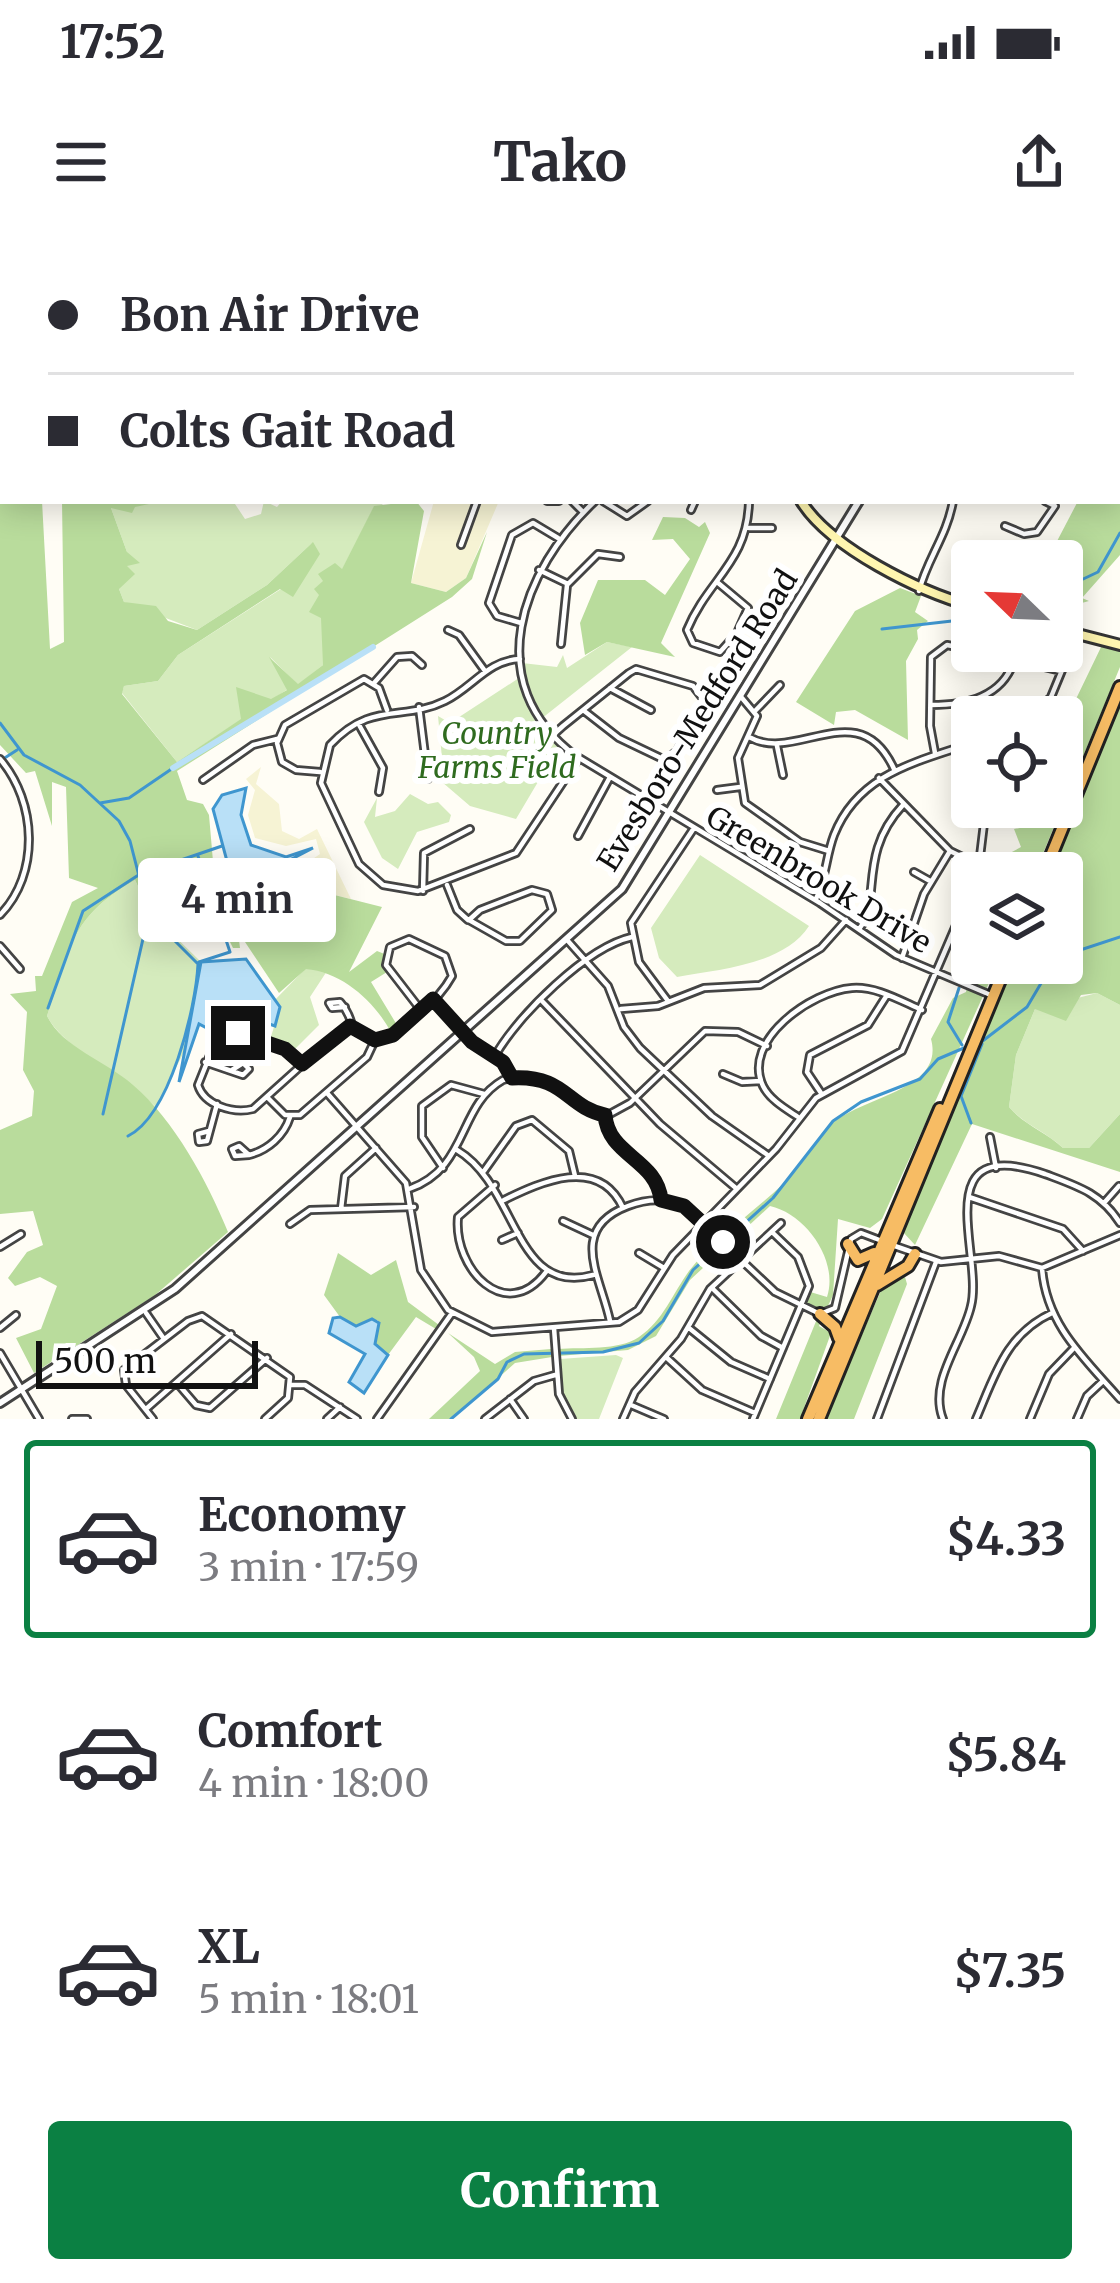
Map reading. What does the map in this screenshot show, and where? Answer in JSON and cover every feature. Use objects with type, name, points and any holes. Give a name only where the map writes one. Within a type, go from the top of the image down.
[{"type":"highway","points":[[1053,852],[1120,687]]},
{"type":"highway","points":[[808,1419],[998,984]]},
{"type":"highway","points":[[819,1419],[871,1292],[888,1226],[972,1046]]},
{"type":"highway","points":[[866,1234],[888,1226]]},
{"type":"highway","points":[[848,1244],[852,1255],[862,1260],[884,1244]]},
{"type":"highway","points":[[871,1292],[915,1254]]},
{"type":"highway","points":[[820,1314],[836,1327],[840,1342]]},
{"type":"main road","points":[[804,504],[838,536],[919,591],[951,600]]},
{"type":"main road","points":[[1083,636],[1120,645]]},
{"type":"street","points":[[460,545],[476,504]]},
{"type":"street","points":[[575,504],[583,512]]},
{"type":"street","name":"Greenbrook Drive","points":[[595,504],[558,538],[538,570],[521,623],[520,659],[529,697],[553,736],[578,758],[815,900],[902,958],[993,996]]},
{"type":"street","points":[[605,504],[628,516],[644,504]]},
{"type":"street","points":[[691,510],[694,504]]},
{"type":"street","points":[[717,582],[748,608],[737,633],[720,652],[693,643],[687,630],[717,582],[741,549],[748,528],[748,504]]},
{"type":"street","name":"Evesboro-Medford Road","points":[[0,1403],[146,1314],[633,877],[858,504]]},
{"type":"street","points":[[919,591],[923,569],[945,535],[951,504]]},
{"type":"street","points":[[1005,526],[1033,534],[1047,524],[1056,504]]},
{"type":"street","points":[[521,623],[496,616],[489,602],[512,535],[532,523],[558,538]]},
{"type":"street","points":[[748,528],[772,528]]},
{"type":"street","points":[[561,644],[567,585],[598,554],[620,557]]},
{"type":"street","points":[[538,570],[567,585]]},
{"type":"street","points":[[448,630],[459,635],[485,671]]},
{"type":"street","points":[[936,755],[930,705],[932,654],[951,644]]},
{"type":"street","points":[[203,781],[253,746],[277,739],[286,725],[354,683],[374,683],[397,657],[412,656],[422,665]]},
{"type":"street","points":[[520,659],[485,671],[444,701],[387,710],[358,723],[330,745],[320,772],[325,796],[364,872],[383,885],[423,891],[447,885],[522,847],[578,758]]},
{"type":"street","points":[[553,736],[583,710],[632,670],[648,668],[696,688],[703,706],[677,751],[661,760],[614,736],[583,710]]},
{"type":"street","points":[[930,705],[961,703],[991,692],[1004,683],[1009,672]]},
{"type":"street","points":[[374,683],[387,710]]},
{"type":"street","points":[[780,685],[755,711],[738,758],[740,787],[757,816],[807,845],[830,851]]},
{"type":"street","points":[[610,688],[651,710]]},
{"type":"street","points":[[742,698],[755,711]]},
{"type":"street","points":[[419,707],[428,779]]},
{"type":"street","points":[[358,723],[382,764],[379,791]]},
{"type":"street","points":[[749,737],[777,746],[815,734],[856,733],[884,751],[894,769]]},
{"type":"street","points":[[277,739],[285,765],[320,772]]},
{"type":"street","points":[[777,746],[783,775]]},
{"type":"street","points":[[815,900],[852,803],[894,769],[951,750]]},
{"type":"street","points":[[0,759],[18,786],[28,831],[25,872],[0,916]]},
{"type":"street","points":[[578,836],[610,776]]},
{"type":"street","points":[[880,778],[950,851],[930,880],[902,958]]},
{"type":"street","points":[[716,790],[740,787]]},
{"type":"street","points":[[625,834],[646,799]]},
{"type":"street","points":[[859,929],[867,918],[875,846],[904,805]]},
{"type":"street","points":[[668,1001],[640,966],[632,937],[634,917],[662,883],[694,828]]},
{"type":"street","points":[[423,891],[424,853],[470,829]]},
{"type":"street","points":[[914,872],[930,880]]},
{"type":"street","points":[[447,885],[459,913],[469,920],[517,942],[546,920],[552,903],[545,892],[532,890],[480,910],[469,920]]},
{"type":"street","points":[[0,898],[9,905]]},
{"type":"street","points":[[619,1010],[704,988],[760,985],[821,948],[846,920]]},
{"type":"street","points":[[495,1056],[512,1028],[585,961],[607,944],[632,937]]},
{"type":"street","points":[[327,1093],[409,1190],[421,1270],[452,1313],[487,1331],[610,1324],[638,1310],[664,1268],[821,1094],[895,1058],[922,1010],[951,939]]},
{"type":"street","points":[[344,1007],[352,1026],[375,1040],[393,1035],[433,999],[451,980],[448,958],[418,940],[394,944],[386,956],[387,970],[420,1009]]},
{"type":"street","points":[[567,940],[619,1010],[628,1034],[712,1116],[769,1156]]},
{"type":"street","points":[[0,946],[20,969]]},
{"type":"street","points":[[799,1118],[770,1096],[761,1081],[766,1046],[787,1019],[826,994],[858,988],[922,1010]]},
{"type":"street","points":[[821,1094],[807,1072],[809,1055],[868,1025],[887,995]]},
{"type":"street","points":[[433,999],[512,1078]]},
{"type":"street","points":[[542,1000],[634,1099],[737,1189]]},
{"type":"street","points":[[302,1064],[285,1049],[231,1032],[216,1038],[198,1088],[218,1104],[247,1112],[352,1026]]},
{"type":"street","points":[[409,1190],[443,1168],[484,1094],[512,1078],[552,1082],[588,1110],[605,1115],[634,1099],[706,1030],[738,1032],[766,1046]]},
{"type":"street","points":[[249,1156],[278,1139],[290,1117],[304,1113],[367,1057],[375,1040]]},
{"type":"street","points":[[205,1062],[232,1070]]},
{"type":"street","points":[[723,1074],[742,1082],[761,1081]]},
{"type":"street","points":[[443,1168],[422,1137],[422,1106],[451,1085],[484,1094]]},
{"type":"street","points":[[268,1098],[290,1117]]},
{"type":"street","points":[[208,1131],[218,1104]]},
{"type":"street","points":[[605,1115],[610,1137],[656,1177],[661,1200]]},
{"type":"street","points":[[484,1171],[513,1128],[532,1120],[567,1148],[575,1176]]},
{"type":"street","points":[[990,1137],[996,1168]]},
{"type":"street","points":[[341,1209],[346,1176],[376,1148]]},
{"type":"street","points":[[457,1150],[495,1185],[518,1233],[546,1272],[572,1280],[593,1275]]},
{"type":"street","points":[[942,1419],[939,1391],[974,1297],[964,1219],[969,1197],[996,1168],[1025,1168],[1083,1187],[1120,1223]]},
{"type":"street","points":[[504,1200],[548,1178],[575,1176],[608,1189],[623,1208]]},
{"type":"street","points":[[495,1185],[460,1214],[464,1262],[496,1290],[531,1287],[546,1272]]},
{"type":"street","points":[[1104,1203],[1119,1186]]},
{"type":"street","points":[[969,1197],[1067,1231],[1083,1251]]},
{"type":"street","points":[[610,1324],[593,1275],[593,1235],[604,1220],[623,1208],[661,1200],[684,1206],[742,1261],[800,1306],[820,1314],[835,1308],[848,1244],[854,1236],[866,1234],[937,1261],[1004,1257],[1042,1268],[1120,1234]]},
{"type":"street","points":[[290,1224],[310,1210],[414,1207]]},
{"type":"street","points":[[563,1221],[593,1235]]},
{"type":"street","points":[[622,1419],[712,1288],[781,1223]]},
{"type":"street","points":[[666,1357],[701,1390],[754,1416],[808,1286],[807,1270],[772,1232]]},
{"type":"street","points":[[502,1240],[518,1233]]},
{"type":"street","points":[[0,1247],[21,1234]]},
{"type":"street","points":[[638,1253],[664,1268]]},
{"type":"street","points":[[877,1419],[937,1261]]},
{"type":"street","points":[[1042,1268],[1052,1312],[1074,1348],[1120,1399]]},
{"type":"street","points":[[712,1288],[760,1336],[783,1348]]},
{"type":"street","points":[[976,1419],[1011,1344],[1029,1324],[1052,1312]]},
{"type":"street","points":[[377,1419],[452,1313]]},
{"type":"street","points":[[146,1314],[166,1339]]},
{"type":"street","points":[[0,1328],[16,1315]]},
{"type":"street","points":[[154,1419],[126,1384],[124,1370],[199,1316],[267,1358],[292,1384],[305,1385],[357,1419]]},
{"type":"street","points":[[554,1328],[557,1375],[572,1419]]},
{"type":"street","points":[[688,1328],[731,1362],[770,1379]]},
{"type":"street","points":[[146,1409],[231,1334]]},
{"type":"street","points":[[1030,1419],[1048,1374],[1074,1348]]},
{"type":"street","points":[[0,1353],[39,1419]]},
{"type":"street","points":[[178,1384],[196,1405],[210,1408],[267,1358]]},
{"type":"street","points":[[484,1419],[538,1379],[557,1375]]},
{"type":"street","points":[[1077,1419],[1088,1396],[1103,1381]]},
{"type":"street","points":[[265,1419],[288,1398],[292,1384]]},
{"type":"street","points":[[509,1398],[524,1419]]},
{"type":"street","points":[[629,1404],[664,1419]]},
{"type":"street","points":[[327,1419],[340,1407]]},
{"type":"street","points":[[73,1419],[87,1419]]},
{"type":"shaded area","points":[[433,504],[498,504],[466,578],[446,592],[411,583]]},
{"type":"shaded area","points":[[261,767],[256,784],[279,804],[282,831],[299,839],[317,829],[351,899],[299,886],[301,867],[320,854],[316,839],[286,846],[255,838],[248,815],[255,790],[246,779]]},
{"type":"green space","points":[[0,504],[42,504],[50,649],[64,642],[62,504],[149,504],[135,507],[132,513],[111,508],[127,552],[140,563],[127,566],[135,574],[119,589],[124,602],[156,606],[168,621],[197,630],[267,585],[313,542],[320,554],[293,597],[280,589],[178,655],[158,681],[124,686],[122,694],[177,762],[241,719],[236,687],[271,699],[287,690],[269,657],[298,684],[323,665],[321,618],[309,612],[319,595],[314,589],[323,581],[318,574],[335,563],[342,569],[374,506],[418,504],[424,511],[411,583],[446,592],[466,578],[487,532],[472,579],[452,597],[177,771],[187,800],[203,804],[209,815],[214,873],[299,886],[382,907],[349,972],[377,951],[387,955],[387,972],[371,982],[397,1025],[391,1032],[356,990],[319,971],[306,969],[279,993],[245,942],[239,940],[240,948],[233,948],[221,924],[166,930],[150,912],[135,880],[96,908],[75,937],[47,1016],[63,1037],[122,1076],[163,1116],[200,1173],[228,1232],[154,1296],[34,1373],[16,1338],[41,1329],[57,1286],[40,1277],[15,1286],[8,1278],[27,1252],[43,1245],[33,1211],[0,1214],[0,1130],[32,1116],[34,1091],[23,1070],[27,1012],[10,994],[36,991],[35,976],[42,976],[72,902],[98,888],[69,878],[66,787],[52,782],[52,826],[35,771],[26,773],[0,745]]},
{"type":"green space","points":[[235,504],[245,519],[261,514],[263,504],[383,504],[380,510],[374,507],[342,570],[323,581],[323,665],[298,685],[270,657],[288,689],[177,762],[122,693],[124,686],[158,681],[178,655],[281,589],[312,543],[267,585],[197,630],[124,602],[119,589],[127,552],[111,508]]},
{"type":"green space","points":[[1076,504],[1120,504],[1120,555],[1083,597],[1083,540],[1058,540]]},
{"type":"green space","points":[[663,517],[685,518],[699,527],[705,522],[710,533],[661,643],[675,657],[607,642],[585,655],[580,623],[598,580],[645,580],[665,595],[690,559],[673,539],[652,540]]},
{"type":"green space","points":[[900,588],[921,596],[915,612],[928,621],[917,630],[918,639],[906,661],[908,740],[855,710],[836,712],[834,725],[796,702],[855,611]]},
{"type":"green space","name":"Country Farms Field","points":[[607,642],[632,647],[541,719],[561,743],[516,819],[470,806],[442,782],[450,770],[442,758],[438,716],[450,723],[522,676],[522,663],[557,667],[563,655],[567,668]]},
{"type":"green space","points":[[1103,643],[1120,651],[1120,667],[1083,757],[1083,696],[1077,696]]},
{"type":"green space","points":[[1120,703],[1120,1005],[1097,993],[1081,995],[1066,1021],[1035,1009],[1016,1055],[1009,1107],[1063,1148],[1089,1148],[1120,1114],[1120,1172],[972,1124],[915,1245],[902,1231],[1004,984],[1083,984],[1083,852],[1059,852],[1069,828],[1083,828],[1083,793]]},
{"type":"green space","points":[[410,794],[428,804],[438,802],[451,815],[449,822],[417,832],[398,869],[382,858],[364,822],[377,798],[375,817],[395,811]]},
{"type":"green space","points":[[1054,828],[1044,852],[1012,852],[1021,847],[1014,829]]},
{"type":"green space","points":[[700,855],[809,926],[798,939],[767,957],[677,977],[659,958],[651,928]]},
{"type":"green space","points":[[135,880],[150,912],[201,962],[187,1046],[156,1107],[67,1040],[47,1016],[84,922]]},
{"type":"green space","points":[[306,968],[327,971],[310,997],[319,1025],[293,1051],[270,1040],[280,1007],[272,1003]]},
{"type":"green space","points":[[967,984],[988,984],[882,1219],[870,1228],[838,1219],[833,1295],[819,1326],[831,1333],[800,1419],[776,1419],[819,1314],[801,1306],[807,1291],[827,1297],[828,1269],[807,1229],[770,1206],[690,1280],[656,1336],[628,1350],[559,1356],[558,1349],[611,1346],[647,1330],[699,1259],[784,1183],[823,1132],[836,1120],[924,1072],[932,1057],[931,1039],[953,998],[966,992]]},
{"type":"green space","points":[[1097,993],[1120,1005],[1120,1114],[1089,1148],[1063,1148],[1009,1107],[1016,1055],[1035,1009]]},
{"type":"green space","points":[[338,1253],[371,1275],[396,1260],[408,1302],[439,1325],[436,1329],[416,1317],[388,1355],[375,1344],[378,1320],[356,1327],[340,1317],[324,1295]]},
{"type":"green space","points":[[905,1277],[907,1284],[854,1419],[825,1419],[883,1286]]},
{"type":"green space","points":[[448,1333],[495,1364],[515,1352],[551,1349],[552,1357],[515,1363],[452,1419],[429,1419],[480,1371],[474,1357]]},
{"type":"green space","points":[[623,1358],[599,1419],[576,1419],[563,1397],[560,1359]]},
{"type":"water","points":[[246,788],[241,815],[251,845],[286,857],[313,848],[290,860],[289,877],[228,865],[213,809],[222,795]]},
{"type":"water","points":[[246,959],[280,1007],[275,1026],[235,1012],[211,1016],[218,1034],[199,1024],[179,1082],[201,962]]},
{"type":"water","points":[[333,1318],[356,1326],[372,1319],[379,1323],[375,1344],[388,1355],[364,1393],[349,1382],[365,1354],[329,1333]]},
{"type":"waterway","points":[[1083,579],[1098,572],[1120,533]]},
{"type":"waterway","points":[[882,629],[951,621]]},
{"type":"waterway","points":[[173,768],[373,647]]},
{"type":"waterway","points":[[0,723],[24,755],[80,785],[119,821],[130,841],[149,915],[198,964],[186,1032],[168,1084],[143,1124],[128,1136]]},
{"type":"waterway","points":[[0,761],[17,750]]},
{"type":"waterway","points":[[100,803],[129,798],[173,768]]},
{"type":"waterway","points":[[48,1008],[83,911],[140,874],[222,846]]},
{"type":"waterway","points":[[198,856],[230,952],[199,962]]},
{"type":"waterway","points":[[103,1114],[148,917]]},
{"type":"waterway","points":[[1083,949],[1120,937]]},
{"type":"waterway","points":[[980,1043],[1027,1007],[1041,984]]},
{"type":"waterway","points":[[959,988],[948,1022],[962,1045]]},
{"type":"waterway","points":[[971,1123],[961,1096],[982,1044]]},
{"type":"waterway","points":[[451,1419],[498,1379],[507,1362],[524,1354],[603,1352],[639,1343],[663,1321],[693,1270],[773,1198],[833,1121],[861,1102],[920,1079],[938,1059],[971,1045]]},
{"type":"route","points":[[238,1033],[285,1049],[302,1064],[350,1026],[375,1040],[393,1035],[433,999],[472,1042],[503,1062],[512,1078],[552,1082],[588,1110],[605,1115],[617,1146],[656,1177],[661,1200],[684,1206],[723,1242]]}]
